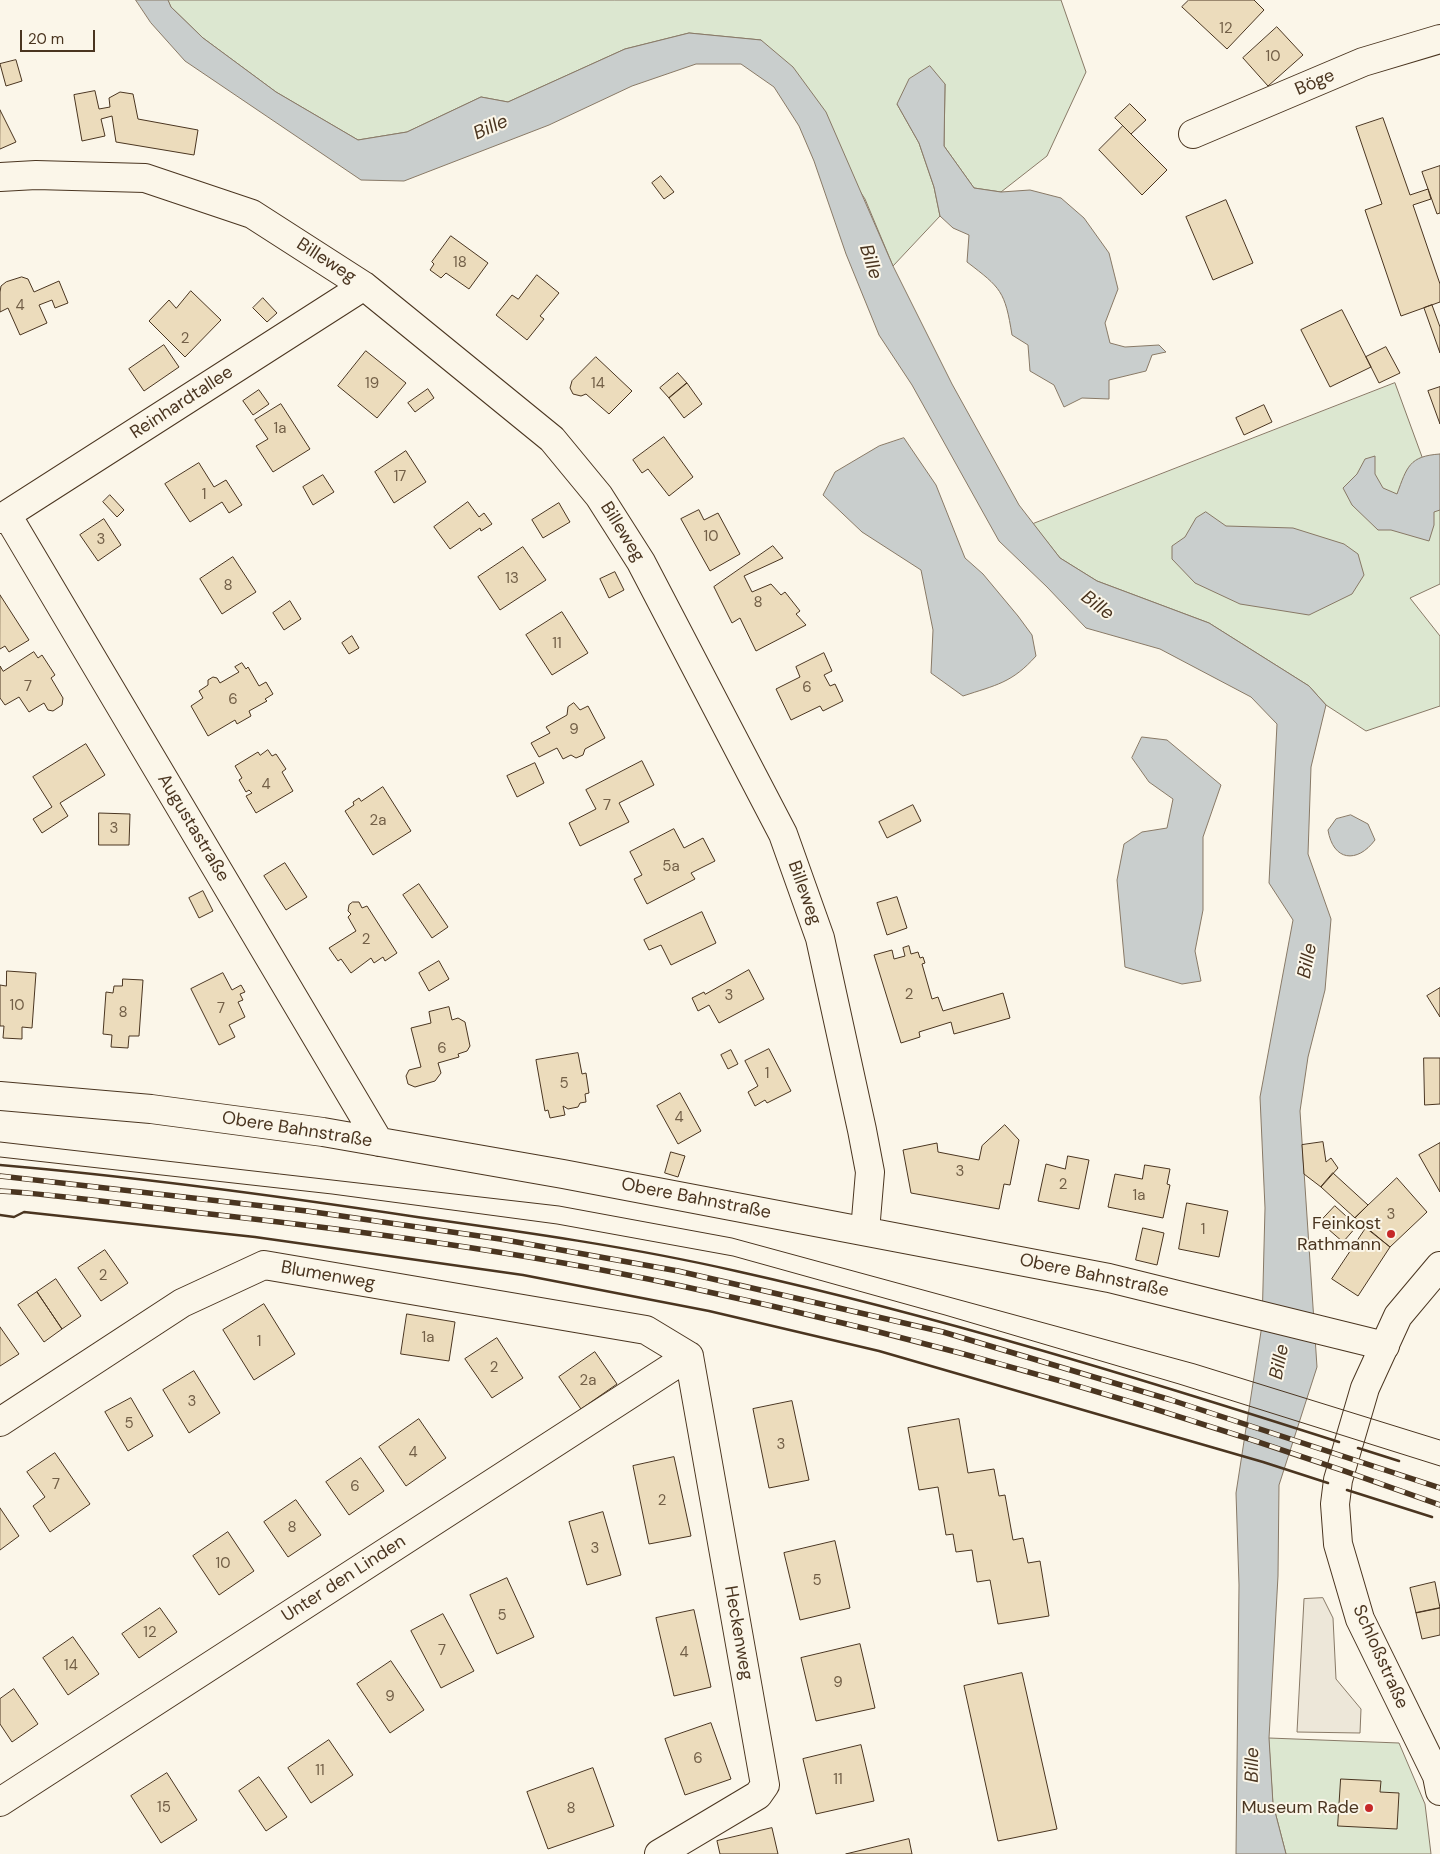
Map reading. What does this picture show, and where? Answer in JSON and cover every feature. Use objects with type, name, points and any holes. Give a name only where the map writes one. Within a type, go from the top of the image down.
[{"type":"street","name":"Böge","points":[[1193,134],[1363,62],[1440,39]]},
{"type":"street","name":"Billeweg","points":[[0,177],[36,175],[145,178],[252,214],[364,286],[552,439],[600,496],[641,562],[783,834],[820,938],[870,1172],[865,1230]]},
{"type":"street","name":"Reinhardtallee","points":[[3,517],[364,286]]},
{"type":"street","name":"Augustastraße","points":[[3,517],[379,1142]]},
{"type":"street","name":"Obere Bahnstraße","points":[[0,1096],[151,1109],[379,1142],[865,1230],[1109,1278],[1385,1346]]},
{"type":"street","name":"Blumenweg","points":[[0,1422],[182,1303],[264,1265],[646,1330],[689,1356]]},
{"type":"street","name":"Schloßstraße","points":[[1439,1780],[1360,1619],[1338,1544],[1335,1504],[1338,1480],[1365,1388],[1398,1316],[1440,1266]]},
{"type":"street","name":"Unter den Linden","points":[[0,1802],[689,1356]]},
{"type":"street","name":"Heckenweg","points":[[659,1854],[758,1795],[765,1785],[689,1356]]},
{"type":"green space","points":[[168,0],[1061,0],[1086,72],[1047,156],[1001,192],[974,188],[944,146],[945,84],[897,104],[919,143],[934,187],[940,216],[893,266],[865,199],[761,40],[689,33],[625,49],[508,102],[481,97],[407,132],[358,140],[276,92],[203,38],[171,7]]},
{"type":"green space","points":[[1395,383],[1440,506],[1440,584],[1410,598],[1440,636],[1440,706],[1366,731],[1326,705],[1309,686],[1209,623],[1097,581],[1060,558],[1033,524]]},
{"type":"green space","points":[[1269,1738],[1399,1743],[1425,1804],[1431,1854],[1286,1854],[1273,1804]]},
{"type":"shaded area","points":[[1323,1598],[1333,1618],[1336,1679],[1361,1709],[1360,1733],[1297,1732],[1304,1599]]},
{"type":"water","name":"Bille","points":[[136,0],[168,0],[171,7],[203,38],[276,92],[358,140],[407,132],[481,97],[508,102],[625,49],[689,33],[761,40],[793,67],[826,112],[893,266],[952,384],[1019,505],[1060,558],[1097,581],[1209,623],[1309,686],[1326,705],[1311,767],[1308,854],[1331,919],[1325,990],[1308,1057],[1300,1111],[1317,1367],[1279,1485],[1278,1576],[1269,1738],[1273,1804],[1286,1854],[1236,1854],[1239,1585],[1236,1493],[1262,1325],[1265,1208],[1260,1097],[1293,920],[1269,883],[1277,724],[1251,697],[1160,649],[1086,628],[999,541],[912,385],[879,335],[846,254],[814,161],[799,126],[774,87],[741,64],[696,64],[632,86],[549,125],[404,181],[361,180],[185,61],[151,23]]},
{"type":"water","points":[[930,66],[945,84],[944,146],[974,188],[1001,192],[1030,190],[1061,198],[1084,218],[1109,253],[1118,289],[1105,323],[1110,343],[1125,347],[1159,345],[1166,352],[1152,355],[1146,371],[1109,380],[1109,399],[1082,398],[1064,407],[1054,385],[1030,371],[1028,345],[1012,335],[1007,309],[1000,292],[987,278],[967,262],[969,235],[953,228],[940,216],[934,187],[919,143],[897,104],[909,79]]},
{"type":"water","points":[[904,438],[936,485],[965,558],[983,574],[1032,635],[1036,656],[1027,665],[1003,682],[963,696],[931,673],[933,630],[921,570],[862,532],[823,495],[835,472],[879,446]]},
{"type":"water","points":[[1440,454],[1440,510],[1434,512],[1434,525],[1429,541],[1391,530],[1378,530],[1352,505],[1343,488],[1357,474],[1365,459],[1375,456],[1375,474],[1383,488],[1397,494],[1407,470],[1415,460]]},
{"type":"water","points":[[1206,512],[1226,526],[1293,528],[1344,544],[1358,554],[1364,575],[1352,594],[1309,615],[1240,604],[1195,583],[1172,559],[1172,546],[1185,537],[1196,518]]},
{"type":"water","points":[[1142,737],[1167,740],[1221,785],[1203,837],[1203,910],[1195,951],[1201,981],[1182,984],[1125,967],[1117,880],[1124,844],[1142,832],[1167,828],[1173,799],[1149,782],[1132,758]]},
{"type":"water","points":[[1351,815],[1368,824],[1375,840],[1361,853],[1347,856],[1335,848],[1328,830],[1336,819]]},
{"type":"building","points":[[1189,0],[1254,0],[1264,10],[1227,49],[1182,7]]},
{"type":"building","points":[[1277,27],[1303,55],[1268,86],[1243,58]]},
{"type":"building","points":[[16,60],[22,81],[6,86],[0,64]]},
{"type":"building","points":[[95,91],[99,109],[110,107],[109,98],[120,92],[133,94],[138,119],[198,130],[194,155],[116,142],[112,116],[101,119],[105,136],[82,141],[74,95]]},
{"type":"building","points":[[1130,104],[1146,120],[1131,134],[1115,118]]},
{"type":"building","points":[[0,110],[16,142],[0,149]]},
{"type":"building","points":[[1383,118],[1410,195],[1428,189],[1431,199],[1413,205],[1440,284],[1440,302],[1401,316],[1365,210],[1382,204],[1356,127]]},
{"type":"building","points":[[1123,126],[1167,170],[1142,195],[1099,150]]},
{"type":"building","points":[[1440,166],[1440,213],[1437,214],[1422,172]]},
{"type":"building","points":[[661,176],[674,192],[664,199],[652,183]]},
{"type":"building","points":[[1226,200],[1253,263],[1213,280],[1186,217]]},
{"type":"building","points":[[451,236],[488,263],[469,289],[446,273],[441,278],[430,270],[434,264],[432,262]]},
{"type":"building","points":[[537,275],[559,293],[540,316],[544,319],[527,340],[496,315],[512,295],[518,299]]},
{"type":"building","points":[[22,277],[28,279],[34,292],[59,281],[68,303],[55,308],[52,300],[39,305],[47,323],[20,335],[8,308],[0,312],[0,292],[1,286],[6,282]]},
{"type":"building","points":[[191,291],[221,320],[185,357],[149,321],[169,300],[176,308]]},
{"type":"building","points":[[263,298],[277,313],[267,322],[253,308]]},
{"type":"building","points":[[1432,305],[1440,327],[1440,353],[1424,308]]},
{"type":"building","points":[[1342,310],[1371,367],[1330,387],[1301,330]]},
{"type":"building","points":[[164,345],[179,367],[144,391],[129,369]]},
{"type":"building","points":[[1386,347],[1400,373],[1379,383],[1366,357]]},
{"type":"building","points":[[366,351],[406,383],[377,418],[338,386]]},
{"type":"building","points":[[596,357],[632,391],[609,414],[586,394],[581,396],[573,394],[570,388],[572,381]]},
{"type":"building","points":[[678,373],[687,383],[669,398],[660,388]]},
{"type":"building","points":[[687,383],[702,404],[684,418],[669,398]]},
{"type":"building","points":[[1440,387],[1440,424],[1428,391]]},
{"type":"building","points":[[428,389],[434,398],[415,412],[408,403]]},
{"type":"building","points":[[259,390],[269,404],[253,415],[243,401]]},
{"type":"building","points":[[281,404],[310,449],[273,472],[256,446],[268,439],[255,420]]},
{"type":"building","points":[[1264,405],[1272,422],[1244,435],[1236,418]]},
{"type":"building","points":[[664,437],[693,477],[669,496],[648,469],[642,473],[633,460]]},
{"type":"building","points":[[406,451],[426,482],[394,503],[375,472]]},
{"type":"building","points":[[199,463],[214,487],[226,480],[242,505],[229,513],[222,502],[190,522],[165,484]]},
{"type":"building","points":[[323,475],[334,492],[313,505],[303,487]]},
{"type":"building","points":[[110,495],[124,510],[117,517],[103,502]]},
{"type":"building","points":[[468,502],[479,517],[484,513],[492,524],[481,531],[480,528],[450,549],[434,527]]},
{"type":"building","points":[[559,503],[570,522],[543,538],[532,520]]},
{"type":"building","points":[[699,510],[704,520],[718,513],[740,554],[710,571],[681,519]]},
{"type":"building","points":[[104,519],[121,545],[98,561],[80,535]]},
{"type":"building","points":[[773,546],[783,558],[744,576],[752,592],[771,584],[781,595],[785,592],[800,611],[796,614],[806,625],[756,651],[740,618],[732,623],[714,587]]},
{"type":"building","points":[[523,547],[546,580],[500,610],[478,577]]},
{"type":"building","points":[[233,557],[256,592],[222,614],[200,579]]},
{"type":"building","points":[[615,572],[624,590],[609,598],[600,579]]},
{"type":"building","points":[[0,595],[29,640],[9,652],[5,646],[0,649]]},
{"type":"building","points":[[290,601],[301,619],[284,630],[273,613]]},
{"type":"building","points":[[562,612],[588,653],[552,675],[526,635]]},
{"type":"building","points":[[352,636],[359,648],[349,654],[342,643]]},
{"type":"building","points":[[34,652],[38,658],[42,655],[55,675],[51,678],[63,698],[62,705],[53,711],[48,710],[44,703],[29,712],[19,697],[5,705],[0,698],[0,666],[3,671]]},
{"type":"building","points":[[824,653],[832,671],[824,675],[830,686],[835,684],[843,701],[823,711],[820,706],[791,720],[776,689],[800,677],[796,667]]},
{"type":"building","points":[[242,663],[246,669],[248,667],[259,686],[266,682],[273,694],[265,699],[267,701],[249,711],[251,716],[237,724],[235,720],[208,736],[191,706],[203,698],[199,691],[208,685],[208,680],[213,677],[217,678],[220,683],[239,672],[235,667]]},
{"type":"building","points":[[574,703],[580,710],[588,706],[605,738],[585,749],[583,755],[576,758],[571,755],[563,759],[557,748],[539,757],[531,743],[550,733],[546,727],[567,715],[568,707]]},
{"type":"building","points":[[86,744],[105,775],[60,803],[68,816],[42,833],[33,819],[52,807],[33,777]]},
{"type":"building","points":[[268,750],[272,756],[276,754],[286,769],[282,772],[293,791],[256,813],[246,796],[252,793],[249,790],[246,792],[239,780],[242,778],[235,766],[258,752],[260,755]]},
{"type":"building","points":[[642,761],[654,785],[619,803],[629,822],[580,846],[569,823],[596,809],[586,790]]},
{"type":"building","points":[[535,763],[544,783],[517,797],[507,776]]},
{"type":"building","points":[[383,787],[411,831],[373,855],[345,811],[354,805],[353,802],[359,798],[361,801]]},
{"type":"building","points":[[913,805],[921,821],[887,838],[879,822]]},
{"type":"building","points":[[99,813],[130,814],[129,845],[99,845]]},
{"type":"building","points":[[674,829],[684,848],[703,838],[715,861],[691,873],[695,879],[647,904],[634,879],[642,875],[630,852]]},
{"type":"building","points":[[285,863],[307,897],[286,910],[264,876]]},
{"type":"building","points":[[419,884],[448,927],[432,938],[403,895]]},
{"type":"building","points":[[203,891],[213,911],[199,918],[189,898]]},
{"type":"building","points":[[897,897],[907,928],[887,935],[877,903]]},
{"type":"building","points":[[353,902],[359,902],[362,908],[367,906],[397,953],[385,961],[383,957],[374,963],[371,958],[351,973],[341,959],[338,961],[329,948],[356,931],[348,917],[351,914],[348,911],[349,905]]},
{"type":"building","points":[[702,912],[716,943],[671,965],[661,945],[649,950],[644,940]]},
{"type":"building","points":[[909,946],[911,954],[918,952],[920,958],[923,957],[925,963],[922,964],[932,999],[938,997],[943,1011],[1003,993],[1010,1018],[954,1034],[951,1022],[919,1032],[920,1037],[901,1043],[874,955],[892,950],[894,959],[905,956],[903,948]]},
{"type":"building","points":[[439,961],[449,979],[429,991],[419,973]]},
{"type":"building","points":[[749,970],[764,999],[719,1023],[709,1005],[698,1011],[692,998],[704,992],[705,994]]},
{"type":"building","points":[[7,971],[36,973],[32,1028],[22,1027],[22,1039],[3,1038],[4,1026],[0,1026],[0,985],[6,986]]},
{"type":"building","points":[[223,973],[232,990],[241,985],[245,992],[240,994],[243,1000],[238,1002],[245,1017],[229,1025],[235,1037],[219,1045],[191,989]]},
{"type":"building","points":[[123,979],[143,980],[139,1036],[129,1036],[128,1048],[111,1047],[112,1035],[103,1034],[106,992],[113,993],[114,986],[122,986]]},
{"type":"building","points":[[1440,988],[1440,1017],[1427,996]]},
{"type":"building","points":[[449,1007],[452,1020],[458,1018],[465,1022],[470,1046],[467,1051],[458,1054],[459,1057],[438,1063],[441,1073],[435,1081],[415,1087],[408,1084],[406,1076],[409,1070],[421,1067],[411,1028],[431,1023],[429,1012]]},
{"type":"building","points":[[769,1049],[791,1091],[767,1103],[765,1100],[755,1106],[748,1092],[758,1086],[745,1061]]},
{"type":"building","points":[[731,1050],[738,1064],[728,1069],[721,1055]]},
{"type":"building","points":[[578,1053],[582,1074],[586,1073],[589,1093],[585,1094],[586,1102],[580,1103],[578,1107],[568,1109],[563,1106],[565,1115],[550,1118],[548,1110],[545,1111],[536,1060]]},
{"type":"building","points":[[1424,1058],[1440,1058],[1440,1104],[1425,1105]]},
{"type":"building","points":[[680,1093],[701,1131],[678,1144],[657,1106]]},
{"type":"building","points":[[1005,1125],[1019,1140],[1010,1185],[1004,1184],[999,1209],[911,1193],[903,1150],[937,1143],[938,1152],[979,1160],[982,1146]]},
{"type":"building","points":[[1323,1142],[1326,1162],[1331,1158],[1338,1168],[1321,1187],[1304,1174],[1302,1145]]},
{"type":"building","points":[[1440,1143],[1440,1192],[1419,1155]]},
{"type":"building","points":[[671,1152],[685,1156],[678,1177],[665,1173]]},
{"type":"building","points":[[1068,1156],[1089,1160],[1079,1209],[1038,1201],[1046,1164],[1065,1169]]},
{"type":"building","points":[[1145,1165],[1170,1169],[1167,1184],[1170,1185],[1163,1218],[1108,1207],[1115,1174],[1142,1179]]},
{"type":"building","points":[[1333,1173],[1368,1205],[1355,1218],[1321,1187]]},
{"type":"building","points":[[1397,1178],[1427,1212],[1390,1247],[1355,1218]]},
{"type":"building","points":[[1187,1203],[1228,1211],[1219,1257],[1179,1249]]},
{"type":"building","points":[[1335,1206],[1357,1226],[1343,1242],[1320,1222]]},
{"type":"building","points":[[1143,1228],[1164,1233],[1157,1265],[1136,1260]]},
{"type":"building","points":[[1366,1228],[1390,1247],[1358,1296],[1332,1279]]},
{"type":"building","points":[[105,1250],[128,1283],[101,1301],[78,1268]]},
{"type":"building","points":[[56,1279],[81,1316],[62,1329],[37,1292]]},
{"type":"building","points":[[37,1292],[62,1329],[44,1342],[18,1305]]},
{"type":"building","points":[[264,1304],[295,1354],[254,1380],[223,1330]]},
{"type":"building","points":[[407,1314],[455,1322],[449,1361],[401,1354]]},
{"type":"building","points":[[0,1327],[19,1354],[0,1366]]},
{"type":"building","points":[[497,1338],[523,1378],[492,1398],[465,1359]]},
{"type":"building","points":[[595,1352],[617,1384],[581,1409],[559,1377]]},
{"type":"building","points":[[194,1371],[220,1413],[189,1433],[163,1390]]},
{"type":"building","points":[[131,1398],[153,1436],[128,1451],[105,1412]]},
{"type":"building","points":[[792,1401],[809,1480],[769,1488],[753,1409]]},
{"type":"building","points":[[419,1419],[446,1458],[406,1486],[379,1447]]},
{"type":"building","points":[[959,1419],[968,1473],[994,1469],[999,1496],[1005,1495],[1013,1540],[1023,1538],[1028,1563],[1040,1561],[1049,1616],[998,1624],[990,1580],[977,1582],[972,1550],[956,1552],[953,1534],[946,1535],[938,1487],[919,1490],[908,1428]]},
{"type":"building","points":[[55,1453],[90,1504],[50,1532],[33,1506],[45,1497],[27,1472]]},
{"type":"building","points":[[674,1457],[691,1536],[649,1544],[633,1466]]},
{"type":"building","points":[[361,1458],[384,1491],[349,1515],[326,1482]]},
{"type":"building","points":[[296,1500],[321,1535],[288,1557],[264,1522]]},
{"type":"building","points":[[0,1508],[19,1536],[0,1550]]},
{"type":"building","points":[[603,1512],[621,1575],[587,1585],[569,1522]]},
{"type":"building","points":[[228,1532],[254,1571],[219,1595],[193,1556]]},
{"type":"building","points":[[835,1541],[850,1608],[800,1620],[784,1553]]},
{"type":"building","points":[[507,1578],[534,1637],[497,1654],[470,1595]]},
{"type":"building","points":[[1435,1582],[1440,1608],[1416,1613],[1410,1588]]},
{"type":"building","points":[[160,1608],[177,1632],[139,1658],[122,1634]]},
{"type":"building","points":[[1440,1608],[1440,1635],[1422,1639],[1416,1613]]},
{"type":"building","points":[[694,1610],[711,1687],[674,1696],[656,1618]]},
{"type":"building","points":[[443,1614],[474,1671],[441,1688],[411,1631]]},
{"type":"building","points":[[73,1637],[99,1674],[68,1695],[43,1658]]},
{"type":"building","points":[[860,1644],[875,1708],[816,1721],[801,1658]]},
{"type":"building","points":[[391,1661],[424,1710],[390,1733],[357,1684]]},
{"type":"building","points":[[1022,1673],[1057,1829],[998,1841],[964,1686]]},
{"type":"building","points":[[14,1689],[38,1724],[12,1742],[0,1724],[0,1699]]},
{"type":"building","points":[[711,1723],[731,1779],[685,1795],[665,1739]]},
{"type":"building","points":[[329,1740],[353,1775],[311,1803],[288,1768]]},
{"type":"building","points":[[861,1745],[874,1801],[816,1814],[803,1759]]},
{"type":"building","points":[[593,1768],[614,1826],[548,1849],[527,1792]]},
{"type":"building","points":[[167,1773],[197,1820],[161,1843],[131,1796]]},
{"type":"building","points":[[259,1777],[287,1817],[266,1831],[239,1791]]},
{"type":"building","points":[[1341,1779],[1381,1781],[1380,1792],[1399,1793],[1397,1829],[1338,1826]]},
{"type":"building","points":[[772,1828],[778,1854],[720,1854],[717,1841]]},
{"type":"building","points":[[909,1839],[912,1854],[846,1854]]},
{"type":"tram line","points":[[0,1142],[559,1206],[732,1238],[1195,1364],[1440,1440]]},
{"type":"tram line","points":[[0,1157],[332,1194],[557,1224],[733,1256],[945,1315],[1179,1384],[1440,1466]]},
{"type":"railway","points":[[0,1176],[307,1211],[500,1239],[678,1271],[943,1332],[1171,1400],[1440,1488]]},
{"type":"railway","points":[[0,1191],[314,1226],[435,1242],[677,1285],[870,1330],[1062,1382],[1252,1440],[1440,1505]]},
{"type":"wall","points":[[0,1165],[157,1181],[313,1202],[497,1228],[697,1262],[964,1328],[1115,1372],[1339,1442]]},
{"type":"wall","points":[[0,1215],[14,1217],[24,1212],[255,1237],[523,1275],[709,1311],[879,1351],[1263,1462],[1328,1483]]},
{"type":"wall","points":[[1358,1448],[1399,1461]]},
{"type":"wall","points":[[1347,1490],[1432,1517]]},
{"type":"place","name":"Feinkost Rathmann","points":[[1391,1234]]},
{"type":"place","name":"Museum Rade","points":[[1369,1808]]}]
